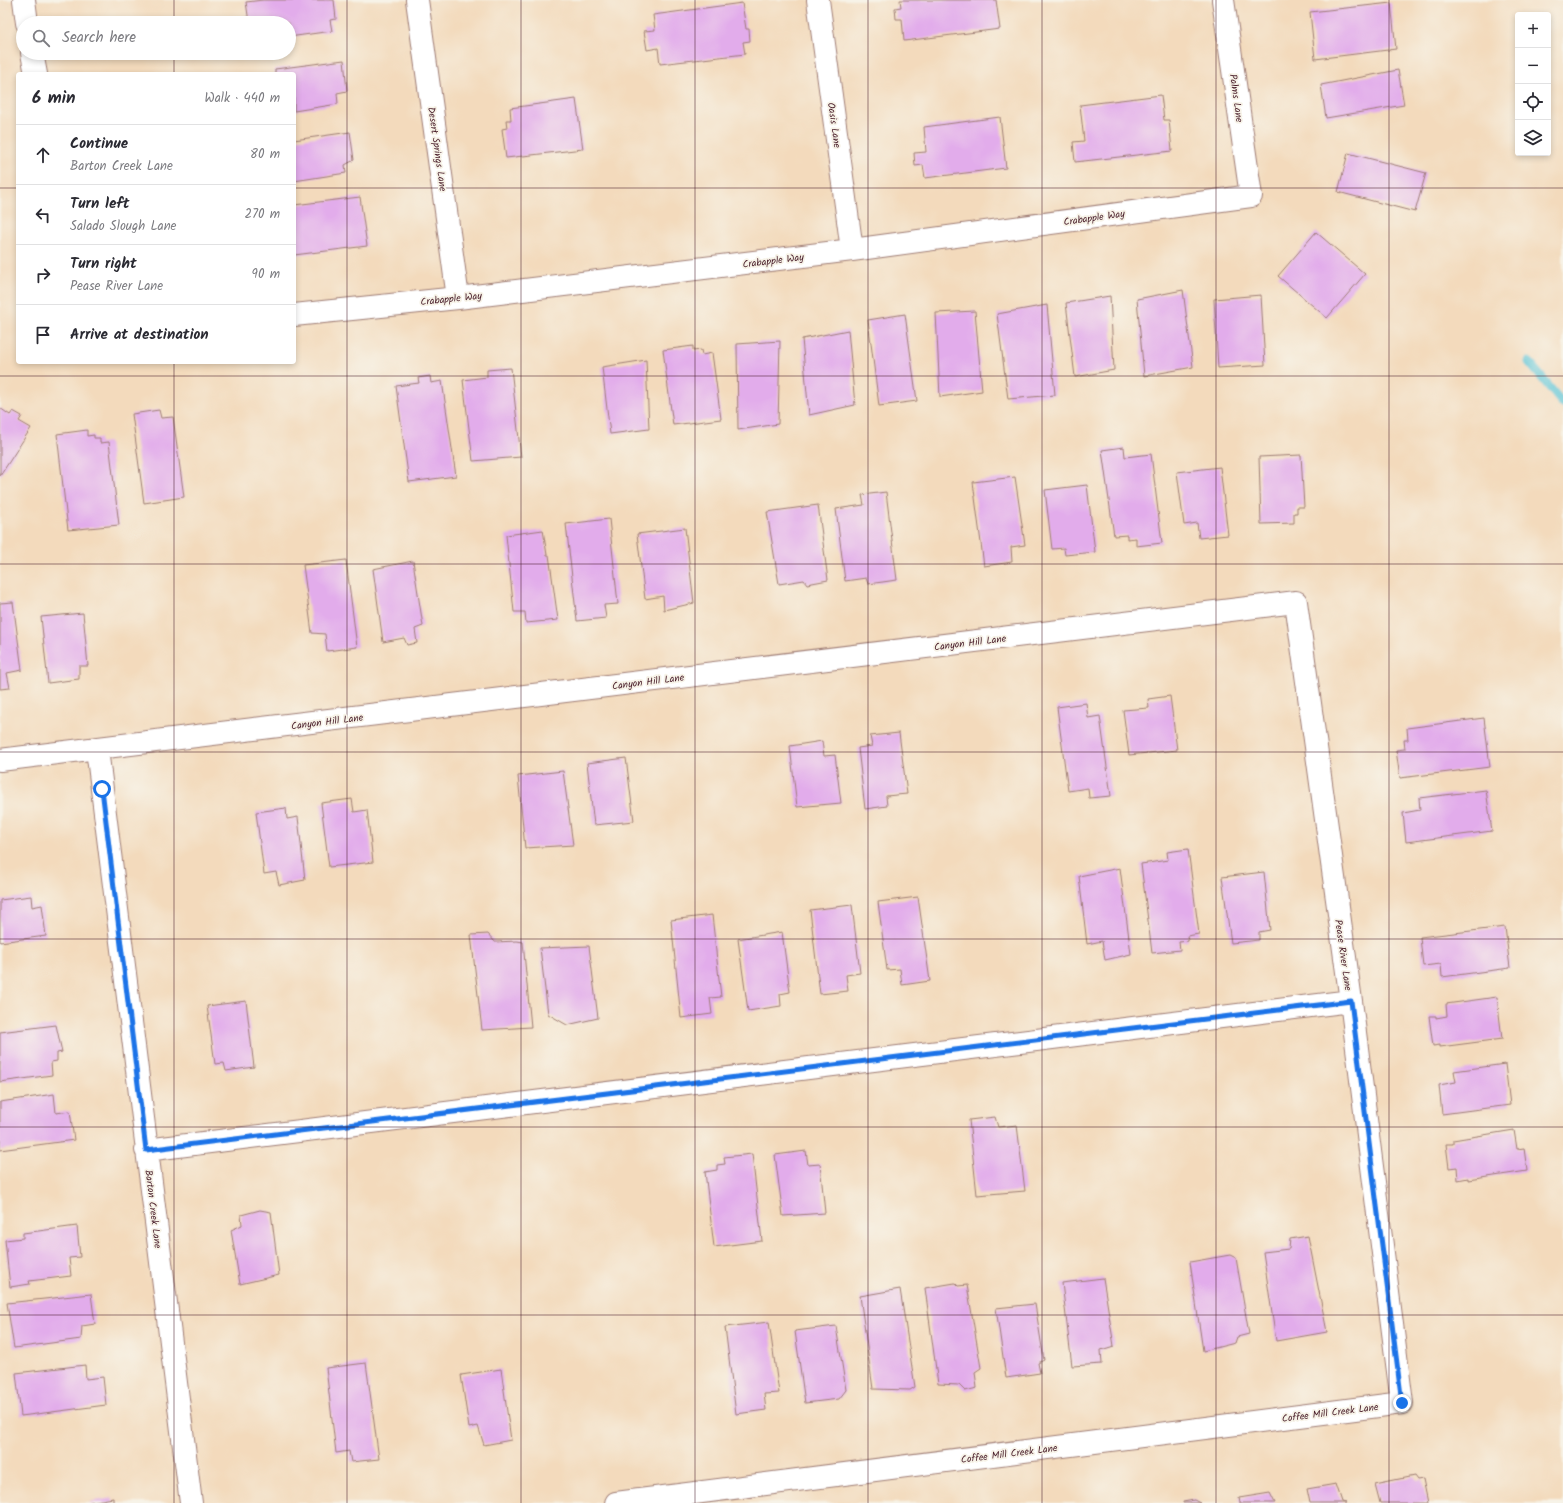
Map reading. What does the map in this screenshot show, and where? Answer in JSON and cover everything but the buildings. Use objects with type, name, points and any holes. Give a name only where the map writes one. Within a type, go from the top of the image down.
[{"type":"street","points":[[24,0],[27,16]]},
{"type":"street","name":"Desert Springs Lane","points":[[417,0],[458,298]]},
{"type":"street","name":"Oasis Lane","points":[[818,0],[852,250]]},
{"type":"street","name":"Palms Lane","points":[[1224,0],[1251,196]]},
{"type":"street","points":[[33,60],[36,72]]},
{"type":"street","name":"Crabapple Way","points":[[296,315],[458,298],[852,250],[1251,196]]},
{"type":"street","name":"Canyon Hill Lane","points":[[0,760],[1296,602]]},
{"type":"street","name":"Pease River Lane","points":[[1296,602],[1351,1001],[1402,1403]]},
{"type":"street","name":"Barton Creek Lane","points":[[97,749],[191,1503]]},
{"type":"street","points":[[146,1150],[1351,1001]]},
{"type":"street","name":"Coffee Mill Creek Lane","points":[[616,1503],[1402,1403]]},
{"type":"waterway","points":[[1529,362],[1563,404]]},
{"type":"route","points":[[102,789],[146,1150],[1351,1001],[1402,1403]]}]
